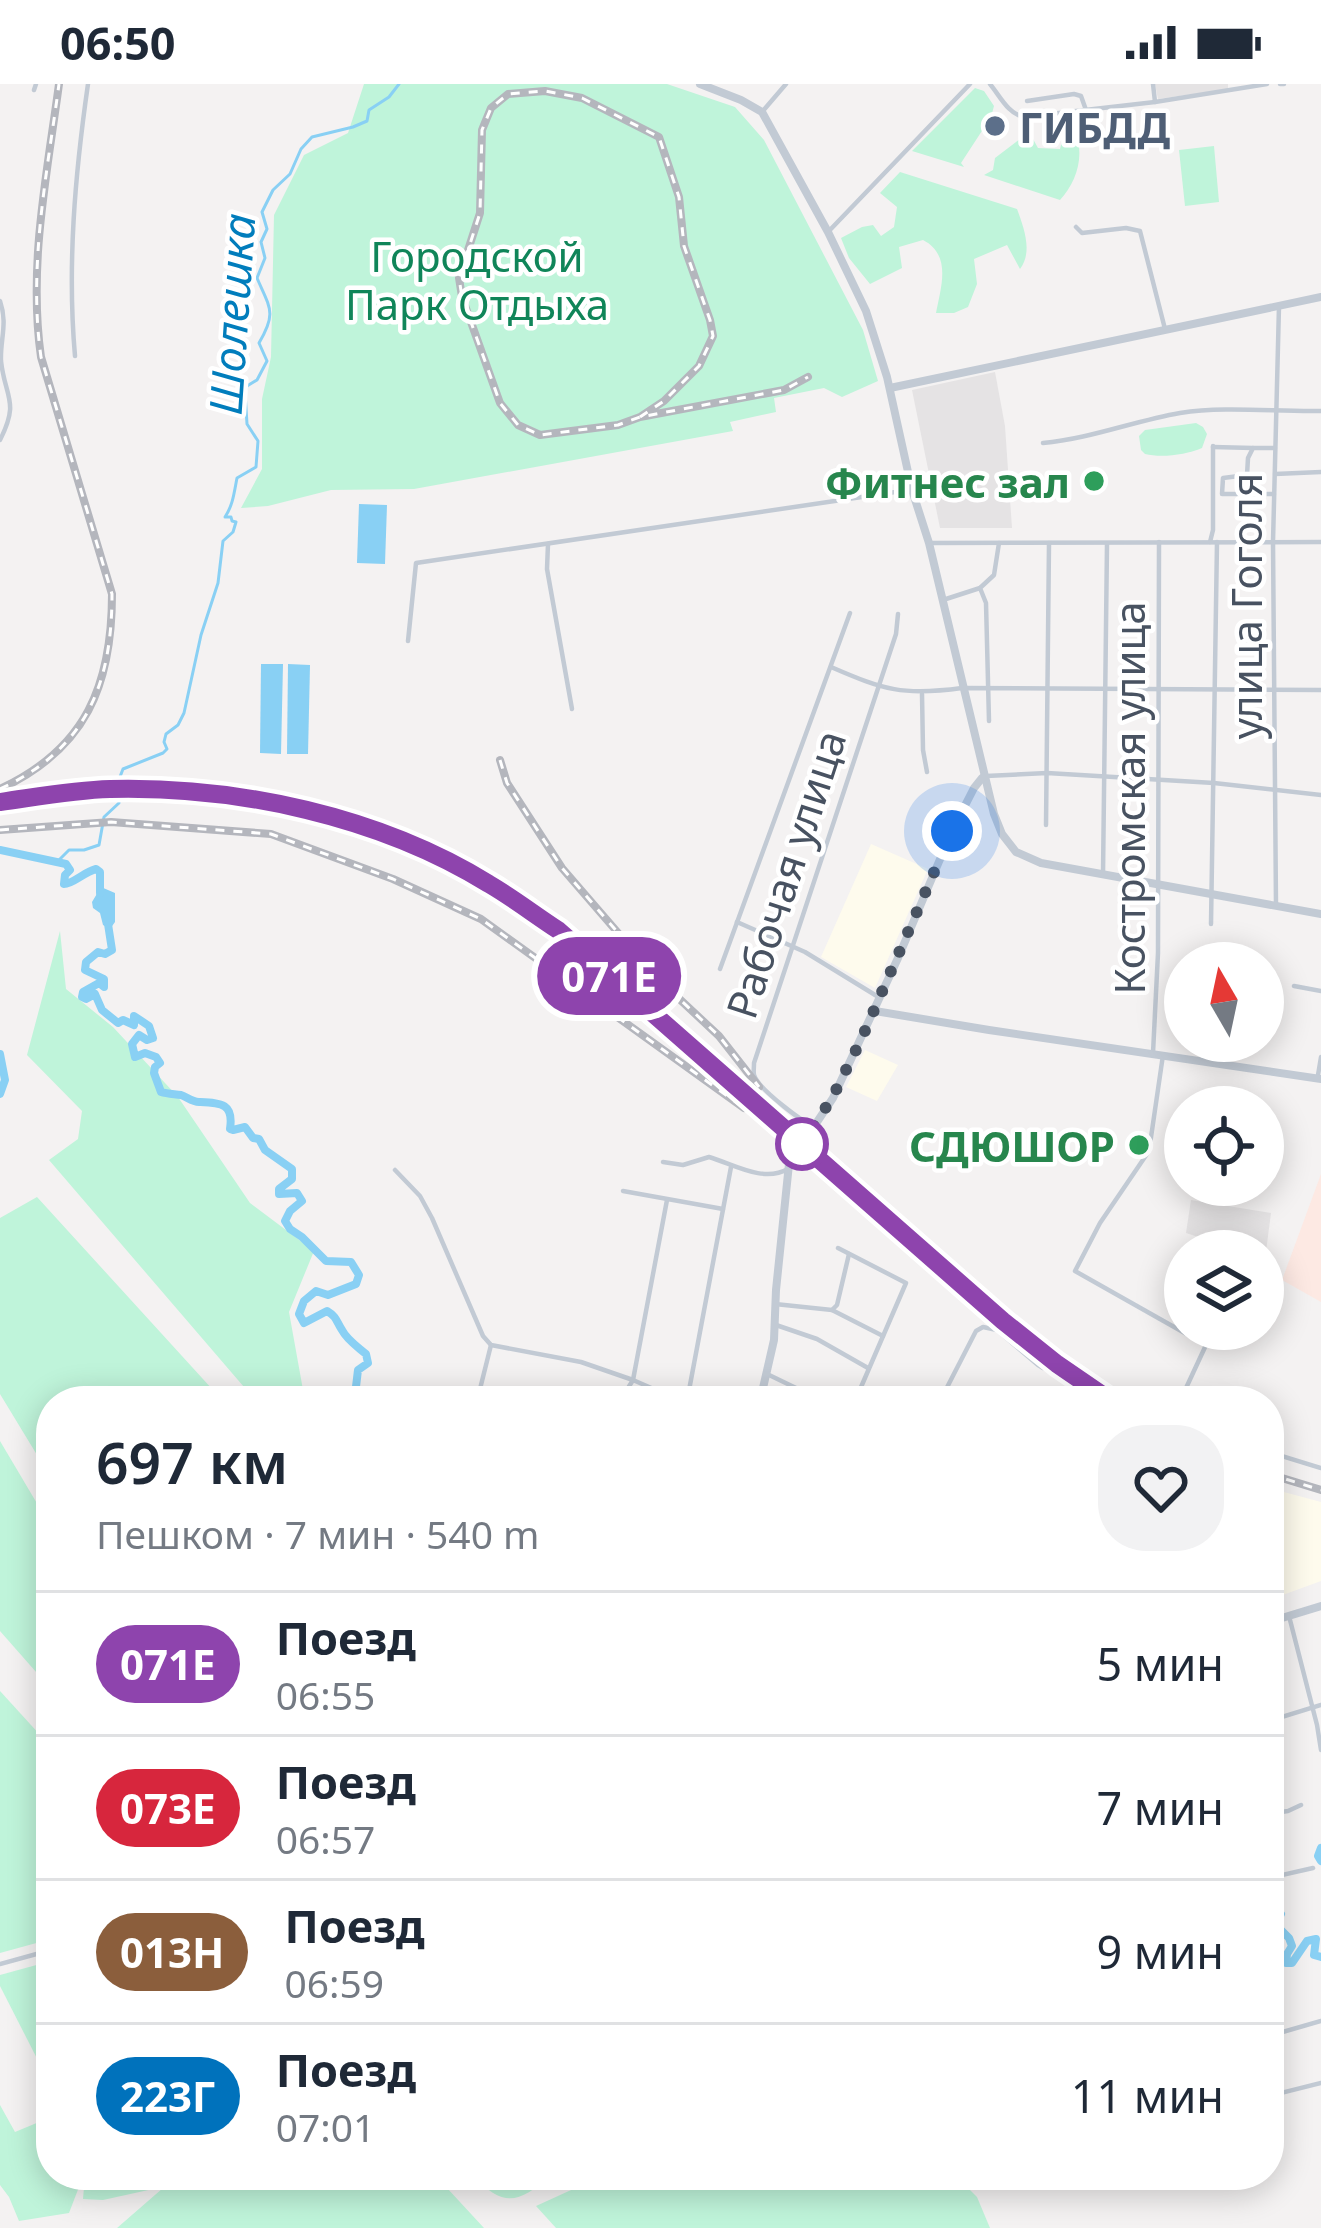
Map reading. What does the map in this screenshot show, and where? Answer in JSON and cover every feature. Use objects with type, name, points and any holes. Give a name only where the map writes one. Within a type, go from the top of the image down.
[{"type":"street","points":[[75,356],[75,191],[88,84]]},
{"type":"street","points":[[700,84],[763,112],[873,328],[983,777],[1002,834],[1016,852],[1041,863],[1321,914]]},
{"type":"street","points":[[763,112],[786,84]]},
{"type":"street","points":[[828,232],[970,84]]},
{"type":"street","points":[[990,84],[1016,116],[1262,85]]},
{"type":"street","points":[[1154,84],[1155,102]]},
{"type":"street","points":[[1027,100],[1074,94],[1081,96],[1086,110]]},
{"type":"street","points":[[1076,227],[1082,233],[1140,231],[1166,329]]},
{"type":"street","points":[[890,388],[1321,297]]},
{"type":"street","points":[[0,301],[5,331],[1,361],[11,400],[9,421],[0,440]]},
{"type":"street","name":"улица Гоголя","points":[[1276,906],[1273,542],[1280,305]]},
{"type":"street","points":[[1043,443],[1070,441],[1185,412],[1321,411]]},
{"type":"street","points":[[1211,924],[1213,447],[1275,448]]},
{"type":"street","points":[[1253,448],[1247,475],[1223,478],[1222,494],[1274,494]]},
{"type":"street","points":[[1275,474],[1321,472]]},
{"type":"street","points":[[408,641],[416,563],[912,490]]},
{"type":"street","points":[[1103,875],[1107,542]]},
{"type":"street","name":"Костромская улица","points":[[1159,542],[1158,1054],[1149,1151],[1100,1223],[1076,1271],[1206,1345],[1187,1386]]},
{"type":"street","points":[[928,543],[1321,542]]},
{"type":"street","points":[[942,600],[980,588],[994,575],[999,543]]},
{"type":"street","points":[[1046,826],[1049,543]]},
{"type":"street","points":[[548,544],[547,568],[572,709]]},
{"type":"street","points":[[980,588],[985,598],[988,721]]},
{"type":"street","points":[[720,969],[850,613]]},
{"type":"street","name":"Рабочая улица","points":[[812,1131],[760,1084],[753,1071],[896,634],[898,614]]},
{"type":"street","points":[[831,667],[878,687],[922,694],[962,688],[1321,690]]},
{"type":"street","points":[[922,694],[927,772]]},
{"type":"street","points":[[763,1386],[776,1325],[791,1160],[832,1098],[952,831],[983,777],[1047,772],[1321,795]]},
{"type":"street","points":[[737,922],[792,946],[880,998]]},
{"type":"street","points":[[1294,986],[1321,991]]},
{"type":"street","points":[[874,1011],[1319,1078],[1321,1057]]},
{"type":"street","points":[[663,1162],[683,1165],[709,1156],[731,1167],[775,1175],[788,1169]]},
{"type":"street","points":[[687,1386],[731,1167]]},
{"type":"street","points":[[394,1170],[420,1196],[491,1345],[581,1362],[649,1386]]},
{"type":"street","points":[[623,1191],[723,1209]]},
{"type":"street","points":[[629,1386],[667,1200]]},
{"type":"street","points":[[838,1248],[907,1283],[862,1386]]},
{"type":"street","points":[[832,1310],[849,1255]]},
{"type":"street","points":[[776,1304],[832,1310],[884,1336]]},
{"type":"street","points":[[776,1325],[817,1339],[869,1369]]},
{"type":"street","points":[[950,1386],[976,1330],[983,1327],[997,1330],[1046,1367]]},
{"type":"street","points":[[481,1386],[491,1345]]},
{"type":"street","points":[[766,1374],[791,1386]]},
{"type":"street","points":[[1284,1457],[1321,1468]]},
{"type":"street","points":[[1284,1617],[1321,1606]]},
{"type":"street","points":[[1288,1616],[1317,1706],[1321,1750]]},
{"type":"street","points":[[1284,1716],[1317,1706]]},
{"type":"street","points":[[1284,1812],[1300,1805]]},
{"type":"street","points":[[1284,1875],[1313,1868]]},
{"type":"street","points":[[0,1964],[36,1954]]},
{"type":"street","points":[[1284,2031],[1321,2020]]},
{"type":"street","points":[[1284,2092],[1321,2083]]},
{"type":"shaded area","points":[[1155,84],[1228,84],[1228,89],[1158,99]]},
{"type":"shaded area","points":[[995,372],[1005,426],[1012,528],[940,528],[912,390]]},
{"type":"shaded area","points":[[871,844],[928,869],[875,988],[821,957]]},
{"type":"shaded area","points":[[865,1050],[898,1065],[877,1101],[846,1087]]},
{"type":"shaded area","points":[[1321,1174],[1321,1302],[1284,1281]]},
{"type":"shaded area","points":[[1190,1206],[1271,1213],[1269,1230],[1186,1230]]},
{"type":"shaded area","points":[[1284,1492],[1321,1502],[1321,1581],[1284,1595]]},
{"type":"green space","name":"Городской Парк Отдыха","points":[[364,84],[667,84],[735,107],[764,140],[863,330],[878,381],[842,397],[824,388],[774,398],[776,412],[730,422],[733,431],[414,489],[331,490],[241,508],[262,469],[262,399],[271,357],[274,215],[304,155],[348,133]]},
{"type":"green space","points":[[975,88],[984,91],[994,106],[961,163],[964,167],[912,151]]},
{"type":"green space","points":[[1020,139],[1033,139],[1038,148],[1060,149],[1062,141],[1078,141],[1076,173],[1060,200],[984,175],[993,170],[995,158]]},
{"type":"green space","points":[[1214,146],[1219,202],[1185,206],[1179,150]]},
{"type":"green space","points":[[900,172],[1017,209],[1027,248],[1020,269],[1007,245],[974,259],[977,284],[968,307],[936,313],[941,263],[923,240],[899,247],[902,268],[870,284],[849,258],[841,238],[862,227],[873,225],[881,236],[894,227],[897,207],[880,193]]},
{"type":"green space","points":[[1196,423],[1207,434],[1202,448],[1166,456],[1141,450],[1139,436],[1145,430]]},
{"type":"green space","points":[[60,931],[66,989],[113,1027],[178,1097],[250,1203],[314,1251],[289,1312],[302,1386],[243,1386],[49,1160],[78,1139],[82,1111],[27,1055]]},
{"type":"green space","points":[[37,1197],[209,1386],[36,1386],[36,1453],[0,1394],[0,1218]]},
{"type":"green space","points":[[0,1441],[36,1502],[36,1672],[0,1631]]},
{"type":"green space","points":[[0,1691],[36,1731],[36,1943],[0,1953]]},
{"type":"green space","points":[[36,1965],[36,2057],[0,1986],[0,1975]]},
{"type":"green space","points":[[0,2105],[15,2132],[36,2123],[36,2190],[78,2190],[69,2213],[19,2221],[0,2185]]},
{"type":"green space","points":[[84,2190],[148,2190],[103,2200],[83,2199]]},
{"type":"green space","points":[[161,2190],[449,2190],[484,2228],[117,2228]]},
{"type":"green space","points":[[490,2190],[533,2190],[512,2198]]},
{"type":"green space","points":[[571,2190],[970,2190],[990,2228],[556,2228],[536,2206]]},
{"type":"water","points":[[359,504],[387,505],[385,564],[357,563]]},
{"type":"water","points":[[261,664],[283,664],[281,754],[260,753]]},
{"type":"water","points":[[288,664],[310,665],[308,754],[287,754]]},
{"type":"water","points":[[101,887],[115,893],[115,922],[110,929],[93,908]]},
{"type":"waterway","name":"Шолешка","points":[[57,862],[69,850],[99,845],[104,817],[119,803],[123,769],[163,753],[166,734],[184,713],[218,583],[223,541],[236,522],[225,517],[237,478],[256,467],[258,441],[247,424],[245,392],[267,361],[259,343],[270,317],[257,278],[265,258],[261,242],[267,229],[262,212],[312,137],[367,121],[369,110],[399,84]]},
{"type":"waterway","points":[[0,850],[66,864],[70,870],[64,884],[96,869],[100,893]]},
{"type":"waterway","points":[[108,924],[112,950],[98,952],[86,962],[85,970],[104,979],[104,987],[99,983],[82,997],[95,994],[102,1010],[118,1023],[134,1025],[134,1016],[149,1026],[153,1038],[139,1035],[132,1044],[135,1057],[145,1053],[160,1063],[154,1073],[161,1092],[224,1106],[230,1114],[230,1129],[245,1127],[265,1150],[292,1169],[292,1179],[279,1189],[279,1194],[297,1193],[302,1201],[285,1221],[290,1229],[326,1261],[351,1262],[359,1275],[356,1284],[328,1295],[316,1291],[304,1301],[299,1314],[304,1323],[327,1311],[366,1354],[368,1363],[358,1370],[356,1386]]},
{"type":"waterway","points":[[0,1054],[5,1080],[0,1094]]},
{"type":"waterway","points":[[1321,1848],[1321,1861]]},
{"type":"waterway","points":[[1284,1933],[1292,1946],[1286,1963],[1292,1963],[1307,1941],[1316,1939],[1314,1955],[1321,1957]]},
{"type":"railway","points":[[0,789],[30,773],[73,734],[99,685],[111,627],[112,594],[41,357],[37,289],[41,220],[59,84]]},
{"type":"railway","points":[[640,417],[699,366],[713,336],[684,246],[679,197],[659,137],[582,98],[545,91],[508,94],[491,108],[482,130],[480,213],[459,278],[500,403],[518,425],[540,435],[618,425],[784,390],[808,377]]},
{"type":"railway","points":[[500,760],[507,783],[562,868],[657,978],[719,1036],[759,1087]]},
{"type":"railway","points":[[0,798],[136,784],[199,788],[330,813],[454,860],[560,928],[1005,1317],[1094,1386]]},
{"type":"railway","points":[[0,830],[111,822],[271,834],[393,879],[481,919],[744,1108]]},
{"type":"railway","points":[[1284,1479],[1321,1490]]},
{"type":"train","name":"071Е","points":[[0,802],[86,790],[154,788],[244,797],[330,815],[420,849],[487,882],[558,930],[1003,1321],[1089,1386]]},
{"type":"place","name":"ГИБДД","points":[[995,126]]},
{"type":"place","name":"Фитнес зал","points":[[1094,481]]},
{"type":"place","name":"СДЮШОР","points":[[1139,1145]]},
{"type":"route","points":[[802,1144],[861,1040],[952,831]]}]
